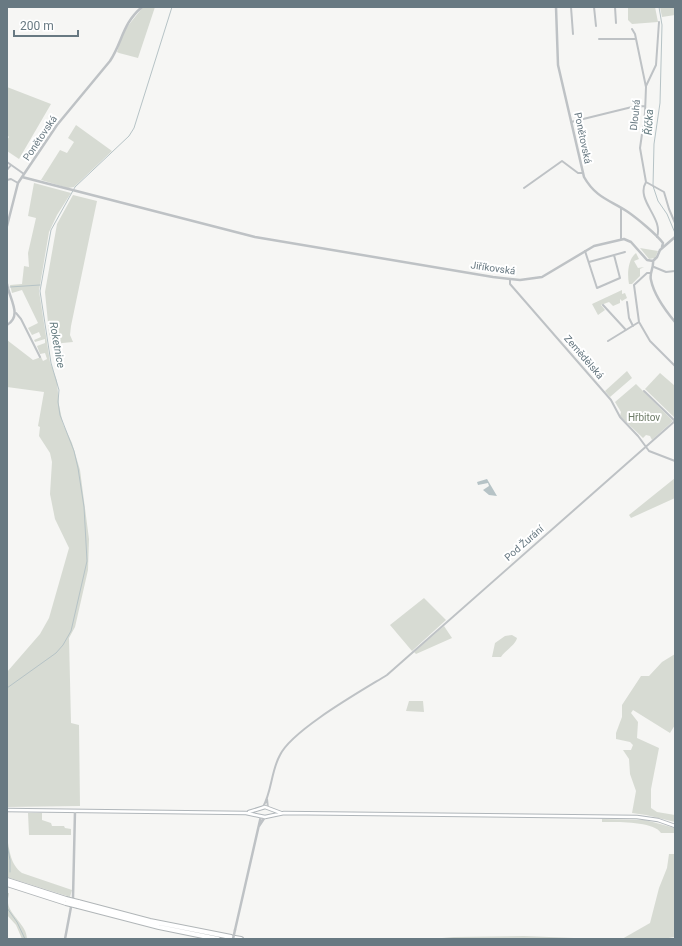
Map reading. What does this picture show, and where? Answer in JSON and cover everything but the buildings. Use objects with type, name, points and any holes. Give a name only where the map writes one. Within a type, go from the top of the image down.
[{"type":"highway","points":[[7,880],[66,901]]},
{"type":"highway","points":[[7,884],[66,901],[150,921],[241,939]]},
{"type":"highway","points":[[78,904],[159,927],[218,939]]},
{"type":"main road","points":[[261,815],[262,808]]},
{"type":"main road","points":[[246,813],[262,808],[284,813]]},
{"type":"main road","points":[[268,809],[269,815]]},
{"type":"main road","points":[[7,810],[246,813],[265,817],[284,813],[637,817],[658,820],[675,826]]},
{"type":"street","name":"Ponětovská","points":[[18,183],[68,111],[110,61],[127,23],[142,7]]},
{"type":"street","name":"Ponětovská","points":[[556,7],[558,62],[582,173],[589,185],[598,194],[621,208],[658,238]]},
{"type":"street","points":[[571,7],[573,34]]},
{"type":"street","points":[[594,7],[596,26]]},
{"type":"street","points":[[615,7],[616,23]]},
{"type":"street","points":[[646,87],[656,65],[659,22]]},
{"type":"street","name":"Dlouhá","points":[[632,30],[635,34],[646,87],[640,148],[644,178],[646,182],[644,189],[648,203],[657,223],[659,231],[658,238]]},
{"type":"street","points":[[599,39],[636,39]]},
{"type":"street","points":[[571,122],[632,107],[645,106]]},
{"type":"street","points":[[524,188],[562,161],[578,173],[582,173]]},
{"type":"street","points":[[7,162],[23,176]]},
{"type":"street","points":[[7,170],[11,165]]},
{"type":"street","points":[[7,175],[18,183],[12,201],[7,226]]},
{"type":"street","name":"Jiříkovská","points":[[23,176],[74,191],[255,237],[510,279],[520,280],[542,277],[600,244],[622,239]]},
{"type":"street","points":[[7,180],[11,179]]},
{"type":"street","points":[[646,182],[657,186],[664,192],[675,223]]},
{"type":"street","points":[[7,200],[12,201]]},
{"type":"street","points":[[621,208],[622,239],[628,240],[647,260],[653,261]]},
{"type":"street","points":[[675,237],[662,247],[653,261],[654,267],[650,277],[660,300],[675,322]]},
{"type":"street","points":[[658,238],[665,242],[671,241]]},
{"type":"street","points":[[658,238],[663,244],[662,247]]},
{"type":"street","points":[[585,252],[597,288],[620,278],[614,255]]},
{"type":"street","points":[[589,262],[625,252]]},
{"type":"street","points":[[654,267],[666,272],[675,270]]},
{"type":"street","points":[[651,273],[647,273],[634,285],[639,322],[649,340],[675,366]]},
{"type":"street","name":"Zemědělská","points":[[510,279],[510,284],[611,400],[620,418],[649,451],[675,461]]},
{"type":"street","points":[[7,286],[16,313],[20,317],[40,357]]},
{"type":"street","points":[[627,302],[629,318],[633,326]]},
{"type":"street","points":[[603,305],[626,330]]},
{"type":"street","points":[[7,325],[14,319],[16,313]]},
{"type":"street","points":[[608,341],[639,322]]},
{"type":"street","points":[[644,391],[675,421]]},
{"type":"street","name":"Pod Žurání","points":[[262,808],[267,797],[279,757],[289,742],[344,702],[387,675],[675,421]]},
{"type":"street","points":[[267,797],[268,809]]},
{"type":"street","points":[[73,898],[74,810]]},
{"type":"street","points":[[233,938],[261,815]]},
{"type":"street","points":[[259,826],[265,817]]},
{"type":"street","points":[[65,939],[71,907]]},
{"type":"green space","points":[[143,7],[155,7],[138,58],[117,52],[123,32]]},
{"type":"green space","points":[[628,7],[655,7],[658,22],[632,24],[628,20]]},
{"type":"green space","points":[[660,7],[675,7],[675,15],[662,17]]},
{"type":"green space","points":[[7,87],[51,104],[19,159],[7,151],[7,140],[9,137],[7,135]]},
{"type":"green space","points":[[76,125],[112,151],[74,187],[68,188],[41,180],[60,150],[67,153],[74,142],[68,138]]},
{"type":"green space","points":[[34,183],[71,193],[57,215],[49,232],[39,291],[50,362],[57,381],[59,405],[63,424],[72,443],[80,470],[89,539],[88,570],[75,627],[69,638],[71,723],[79,725],[80,806],[7,807],[7,672],[40,634],[49,618],[69,548],[55,519],[50,494],[52,462],[50,453],[39,436],[40,427],[38,426],[44,392],[7,387],[7,340],[33,360],[41,357],[43,361],[47,359],[45,353],[40,354],[37,346],[45,343],[45,339],[35,342],[34,340],[41,337],[39,332],[32,335],[28,328],[38,323],[22,290],[12,293],[10,285],[22,284],[24,266],[29,267],[28,253],[36,218],[28,216]]},
{"type":"green space","points":[[73,195],[97,201],[71,326],[70,335],[73,342],[52,344],[49,333],[45,292],[57,224]]},
{"type":"green space","points":[[640,248],[658,251],[655,258],[649,259]]},
{"type":"green space","points":[[636,253],[639,259],[634,261],[638,268],[644,267],[640,269],[640,276],[632,284],[629,284],[629,267],[631,259]]},
{"type":"green space","points":[[622,290],[622,294],[625,293],[627,298],[622,301],[620,299],[620,303],[613,306],[609,302],[601,305],[605,310],[598,315],[592,304]]},
{"type":"green space","points":[[627,371],[632,378],[610,397],[605,391]]},
{"type":"green space","points":[[660,373],[675,386],[675,418],[645,389]]},
{"type":"green space","name":"Hřbitov","points":[[636,384],[673,421],[652,440],[650,436],[646,435],[643,438],[620,416],[621,412],[615,402]]},
{"type":"green space","points":[[675,478],[675,498],[631,518],[629,515]]},
{"type":"green space","points":[[424,598],[446,620],[412,651],[390,625]]},
{"type":"green space","points":[[444,626],[452,638],[416,654],[414,652]]},
{"type":"green space","points":[[512,635],[517,638],[512,646],[501,657],[492,657],[495,643],[505,636]]},
{"type":"green space","points":[[675,654],[675,725],[670,733],[633,710],[631,713],[638,722],[637,738],[659,748],[651,789],[651,808],[657,812],[675,815],[675,822],[632,813],[636,791],[630,774],[629,759],[623,750],[631,750],[633,745],[630,742],[616,739],[616,733],[622,717],[622,705],[641,676],[649,676],[662,662]]},
{"type":"green space","points":[[409,701],[423,701],[424,712],[406,711]]},
{"type":"green space","points":[[28,813],[42,813],[42,820],[51,823],[52,826],[64,826],[65,828],[71,829],[71,835],[29,835]]},
{"type":"green space","points":[[602,819],[645,820],[675,828],[675,833],[661,833],[651,826],[643,824],[602,822]]},
{"type":"green space","points":[[7,838],[11,857],[15,866],[22,873],[72,890],[70,897],[7,877]]},
{"type":"green space","points":[[669,854],[675,854],[675,937],[662,939],[622,939],[650,923],[659,888],[667,868]]},
{"type":"green space","points":[[7,893],[9,893],[9,908],[22,925],[27,939],[22,939],[16,925],[7,915]]},
{"type":"green space","points":[[524,936],[599,939],[430,939],[454,937]]},
{"type":"shaded area","points":[[487,479],[497,496],[489,495],[483,490],[489,486],[488,483],[478,485],[477,482]]},
{"type":"waterway","name":"Roketnice","points":[[7,688],[56,653],[63,645],[71,631],[87,561],[84,507],[78,468],[74,451],[60,415],[58,402],[59,390],[51,363],[40,291],[51,230],[75,187],[129,136],[134,128],[172,7]]},
{"type":"waterway","name":"Říčka","points":[[659,7],[662,25],[660,103],[654,144],[653,186],[658,201],[667,214],[675,233]]},
{"type":"waterway","points":[[10,287],[40,285]]},
{"type":"waterway","name":"Roketnice","points":[[7,844],[10,860],[10,872]]},
{"type":"waterway","name":"Roketnice","points":[[7,908],[17,922],[25,939]]}]
